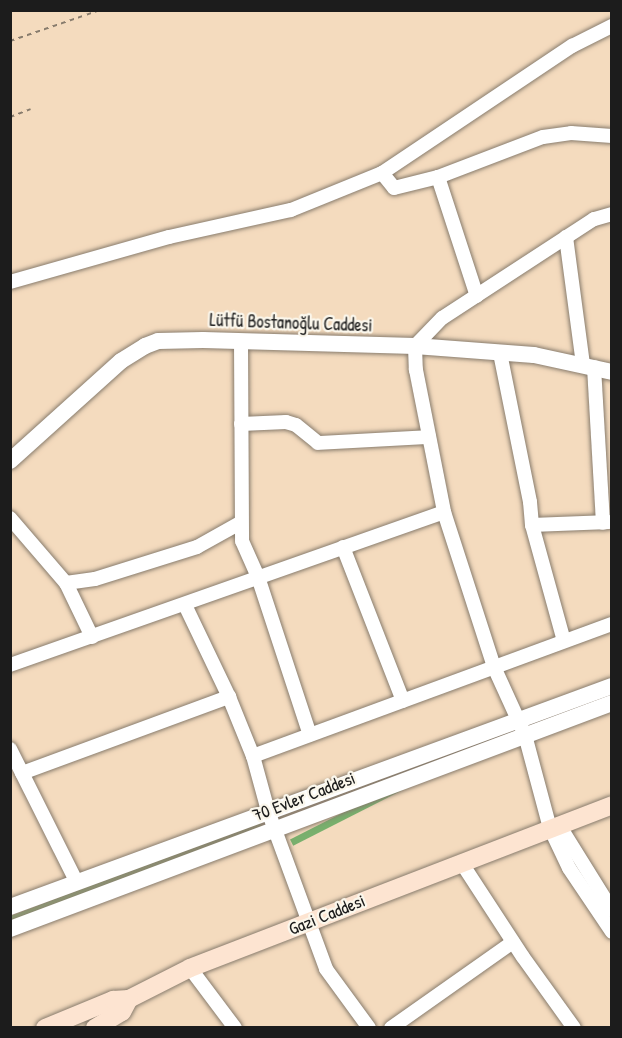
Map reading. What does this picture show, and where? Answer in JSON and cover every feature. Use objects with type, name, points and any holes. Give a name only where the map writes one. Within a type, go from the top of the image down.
[{"type":"main road","name":"Gazi Caddesi","points":[[54,1026],[92,1022],[113,1000],[129,999],[190,968],[612,805]]},
{"type":"street","points":[[10,282],[169,237],[291,210],[382,173],[572,46],[612,26]]},
{"type":"street","points":[[382,173],[394,188],[438,177],[543,137],[571,133],[612,136]]},
{"type":"street","points":[[438,177],[477,296]]},
{"type":"street","points":[[612,214],[594,219],[442,318],[416,346],[416,370],[444,512],[494,667],[521,728],[569,868],[612,932]]},
{"type":"street","points":[[532,525],[607,522],[589,366],[566,237]]},
{"type":"street","name":"Lütfü Bostanoğlu Caddesi","points":[[10,461],[116,366],[145,346],[171,339],[416,346],[545,357],[612,372]]},
{"type":"street","points":[[241,341],[240,523],[242,541],[258,577],[310,735]]},
{"type":"street","points":[[500,353],[530,502],[532,525],[564,641]]},
{"type":"street","points":[[241,424],[286,422],[296,425],[318,443],[429,437]]},
{"type":"street","points":[[10,665],[444,512]]},
{"type":"street","points":[[10,518],[66,583],[92,637]]},
{"type":"street","points":[[66,583],[95,579],[197,548],[240,523]]},
{"type":"street","points":[[343,548],[403,701]]},
{"type":"street","points":[[185,605],[229,697],[253,756],[268,811],[326,969],[369,1028]]},
{"type":"street","points":[[253,756],[612,624]]},
{"type":"street","name":"70 Evler Caddesi","points":[[10,929],[276,828],[521,728],[612,686]]},
{"type":"street","points":[[22,773],[229,697]]},
{"type":"street","name":"70 Evler Caddesi","points":[[10,907],[268,811],[521,728],[612,703]]},
{"type":"street","points":[[10,749],[76,881]]},
{"type":"street","points":[[555,826],[612,910]]},
{"type":"street","points":[[460,862],[574,1028]]},
{"type":"street","points":[[391,1028],[513,942]]},
{"type":"street","points":[[190,968],[235,1028]]},
{"type":"path","points":[[10,41],[100,10]]},
{"type":"path","points":[[10,117],[31,109]]},
{"type":"green space","points":[[511,727],[514,733],[293,846],[290,840]]},
{"type":"green space","points":[[259,820],[262,827],[11,922],[11,916]]}]
